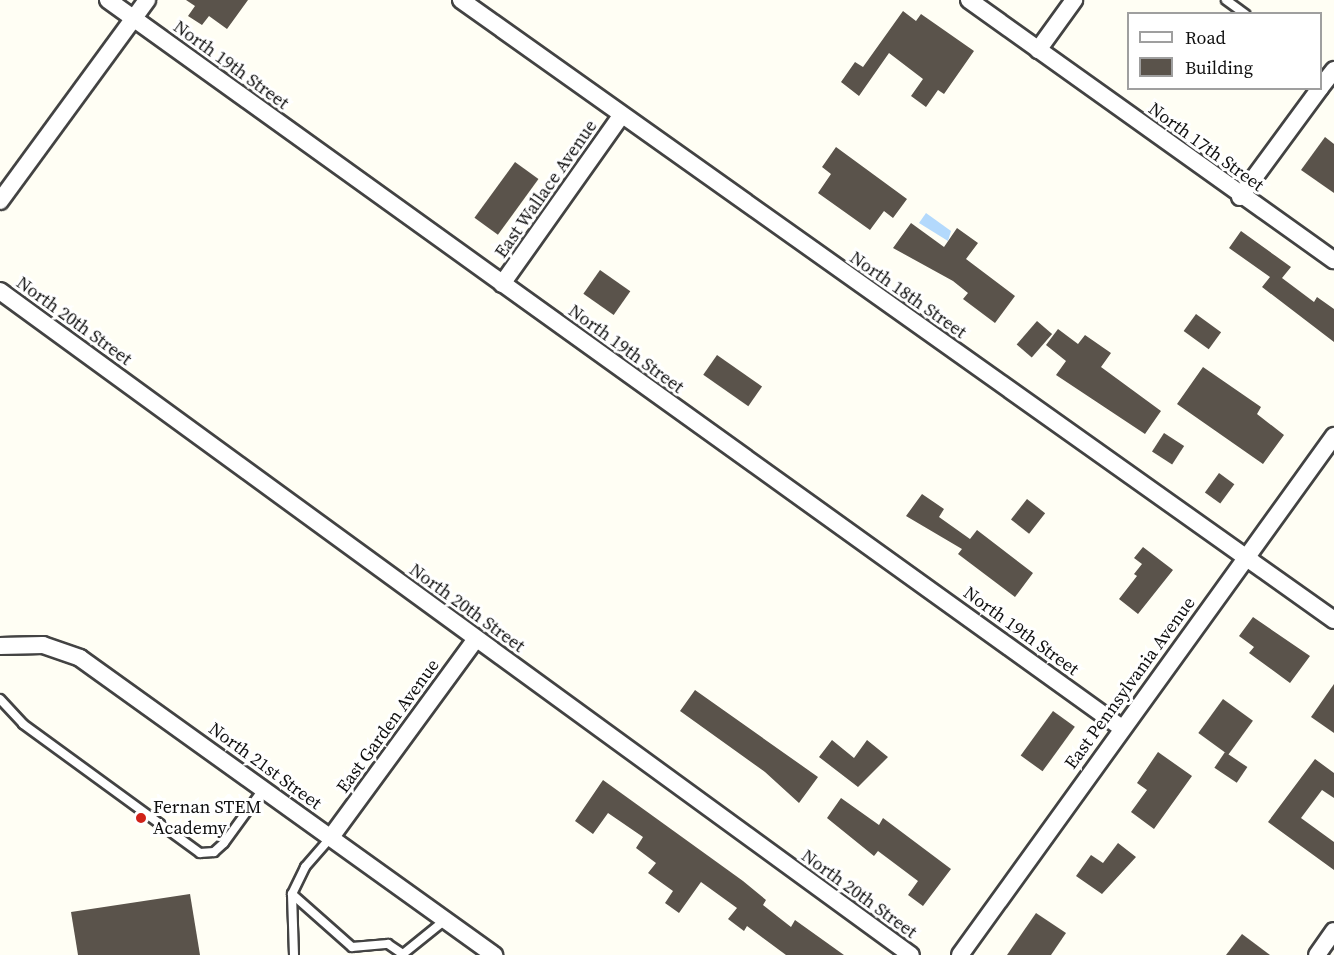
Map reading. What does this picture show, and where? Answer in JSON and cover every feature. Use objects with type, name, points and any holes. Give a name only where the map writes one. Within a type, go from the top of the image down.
[{"type":"street","name":"North 19th Street","points":[[108,0],[1122,728]]},
{"type":"street","points":[[0,201],[147,0]]},
{"type":"street","name":"North 18th Street","points":[[461,0],[621,116],[1334,620]]},
{"type":"street","name":"North 17th Street","points":[[969,0],[1240,197],[1334,260]]},
{"type":"street","points":[[1038,50],[1074,0]]},
{"type":"street","points":[[1240,197],[1317,90]]},
{"type":"street","name":"East Wallace Avenue","points":[[502,284],[621,116]]},
{"type":"street","name":"North 20th Street","points":[[0,291],[911,955]]},
{"type":"street","name":"East Pennsylvania Avenue","points":[[960,955],[1334,436]]},
{"type":"street","name":"East Garden Avenue","points":[[331,837],[476,639]]},
{"type":"street","name":"North 21st Street","points":[[0,648],[43,645],[72,653],[264,788],[494,955]]},
{"type":"street","points":[[1317,955],[1334,931]]},
{"type":"lane","points":[[1226,0],[1242,12]]},
{"type":"lane","points":[[0,699],[23,724],[200,853],[214,852],[224,843],[264,788]]},
{"type":"lane","points":[[294,955],[292,894],[305,867],[331,837]]},
{"type":"lane","points":[[292,894],[347,944],[388,944],[403,954],[446,920]]},
{"type":"water","points":[[926,213],[951,231],[948,241],[919,223]]},
{"type":"building","points":[[186,0],[248,0],[227,29],[209,16],[202,25],[188,16],[195,6]]},
{"type":"building","points":[[903,11],[916,21],[921,14],[974,51],[944,94],[938,90],[926,107],[911,96],[923,79],[889,53],[859,96],[841,82],[855,62],[863,67]]},
{"type":"building","points":[[1325,137],[1334,144],[1334,193],[1301,170]]},
{"type":"building","points":[[836,147],[907,199],[893,218],[884,211],[870,230],[818,193],[831,174],[822,167]]},
{"type":"building","points":[[515,162],[538,179],[498,235],[474,218]]},
{"type":"building","points":[[911,223],[944,247],[957,228],[978,243],[966,259],[1015,296],[995,323],[963,299],[968,293],[953,281],[893,248]]},
{"type":"building","points":[[1241,231],[1291,267],[1282,278],[1314,302],[1317,297],[1334,309],[1334,342],[1262,287],[1270,277],[1229,248]]},
{"type":"building","points":[[600,270],[630,291],[614,315],[583,294]]},
{"type":"building","points":[[1196,314],[1221,332],[1209,349],[1184,331]]},
{"type":"building","points":[[1037,321],[1052,334],[1032,358],[1017,344]]},
{"type":"building","points":[[1058,329],[1078,344],[1085,335],[1111,353],[1101,367],[1161,411],[1145,434],[1056,375],[1066,361],[1046,345]]},
{"type":"building","points":[[717,355],[762,387],[748,406],[703,375]]},
{"type":"building","points":[[1203,367],[1261,407],[1257,414],[1284,435],[1263,464],[1177,404]]},
{"type":"building","points":[[1164,433],[1184,446],[1172,465],[1152,451]]},
{"type":"building","points":[[1219,473],[1234,484],[1220,504],[1205,492]]},
{"type":"building","points":[[922,494],[944,509],[939,517],[970,539],[977,530],[1033,573],[1015,597],[958,554],[962,549],[906,516]]},
{"type":"building","points":[[1027,499],[1045,513],[1029,534],[1011,519]]},
{"type":"building","points":[[1143,547],[1173,570],[1138,614],[1119,599],[1137,576],[1134,574],[1142,564],[1134,558]]},
{"type":"building","points":[[1253,617],[1310,656],[1290,683],[1249,653],[1254,647],[1239,636]]},
{"type":"building","points":[[1334,684],[1334,733],[1311,717]]},
{"type":"building","points":[[695,690],[818,777],[799,803],[765,772],[680,711]]},
{"type":"building","points":[[1223,699],[1253,721],[1228,755],[1198,733]]},
{"type":"building","points":[[1053,711],[1075,727],[1043,771],[1021,755]]},
{"type":"building","points":[[832,740],[854,758],[867,740],[888,757],[858,787],[819,757]]},
{"type":"building","points":[[1158,752],[1192,776],[1154,829],[1131,812],[1147,790],[1137,783]]},
{"type":"building","points":[[1225,752],[1247,767],[1237,783],[1214,768]]},
{"type":"building","points":[[1315,759],[1334,773],[1334,798],[1322,790],[1301,818],[1334,842],[1334,870],[1268,822]]},
{"type":"building","points":[[603,780],[743,881],[766,900],[763,905],[791,927],[795,920],[844,955],[786,955],[747,926],[744,931],[728,919],[737,908],[701,882],[679,913],[665,903],[673,891],[648,873],[656,863],[636,848],[643,837],[608,813],[593,834],[575,821]]},
{"type":"building","points":[[841,798],[879,825],[883,818],[951,869],[923,906],[908,895],[918,881],[878,851],[874,856],[827,818]]},
{"type":"building","points":[[1118,843],[1136,857],[1102,894],[1076,876],[1091,855],[1103,863]]},
{"type":"building","points":[[190,894],[200,955],[78,955],[71,912]]},
{"type":"building","points":[[1036,913],[1066,933],[1051,955],[1007,955]]},
{"type":"building","points":[[1242,934],[1270,955],[1226,955]]},
{"type":"place","name":"Fernan STEM Academy","points":[[141,818]]}]
